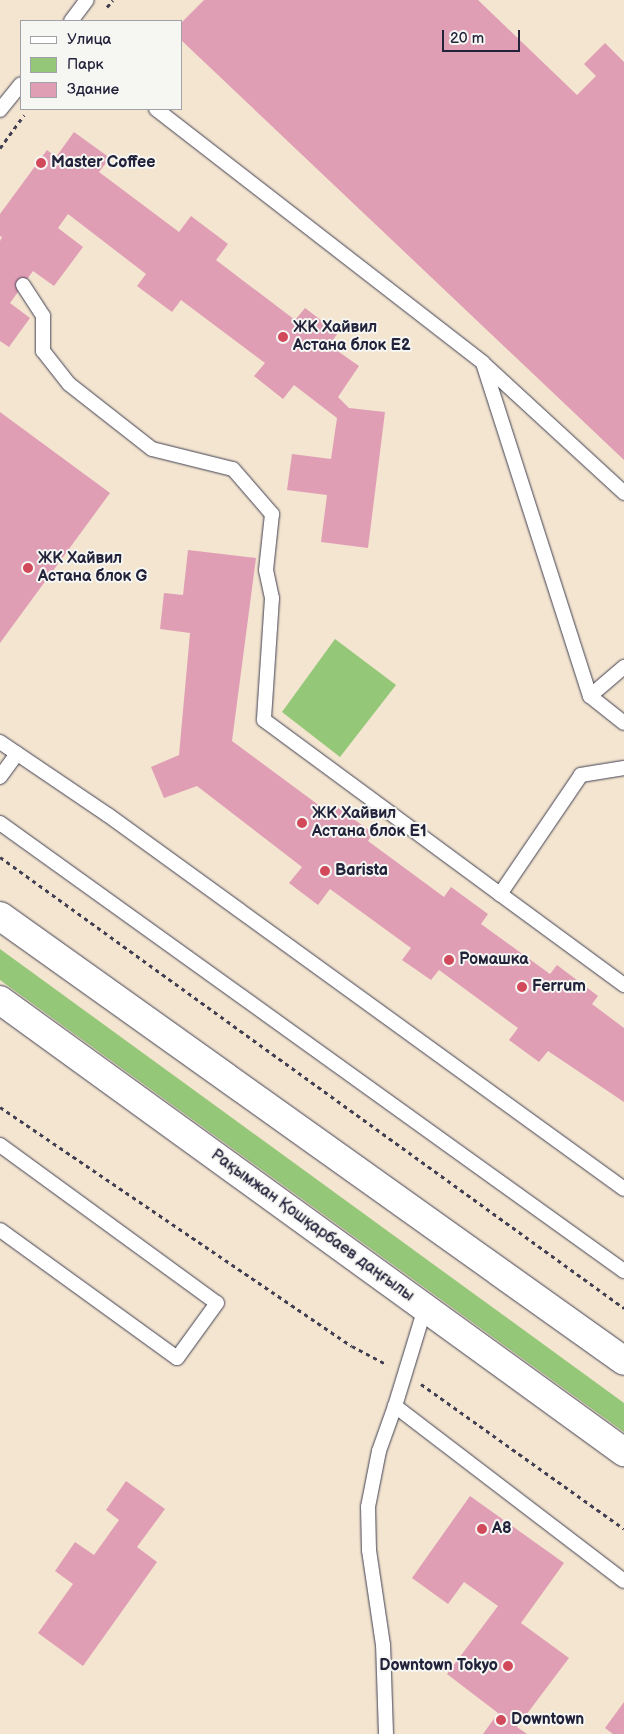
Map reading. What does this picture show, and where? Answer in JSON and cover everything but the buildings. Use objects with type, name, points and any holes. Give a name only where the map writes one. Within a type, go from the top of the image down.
[{"type":"main road","points":[[0,916],[621,1355]]},
{"type":"main road","name":"Рақымжан Қошқарбаев даңғылы","points":[[0,1000],[624,1452]]},
{"type":"lane","points":[[72,20],[87,0]]},
{"type":"lane","points":[[0,110],[20,85]]},
{"type":"lane","points":[[157,110],[483,363],[624,493]]},
{"type":"lane","points":[[23,284],[43,316],[43,351],[69,384],[152,449],[233,469],[272,514],[266,570],[272,598],[264,720],[624,985]]},
{"type":"lane","points":[[483,363],[590,696],[624,723]]},
{"type":"lane","points":[[590,696],[624,667]]},
{"type":"lane","points":[[0,742],[108,815],[624,1189]]},
{"type":"lane","points":[[0,777],[17,754]]},
{"type":"lane","points":[[500,894],[581,775],[624,768]]},
{"type":"lane","points":[[0,823],[624,1272]]},
{"type":"lane","points":[[0,1145],[217,1303],[177,1358],[0,1230]]},
{"type":"lane","points":[[386,1734],[383,1645],[369,1550],[368,1507],[379,1451],[425,1308]]},
{"type":"lane","points":[[395,1406],[624,1582]]},
{"type":"path","points":[[0,148],[28,110]]},
{"type":"path","points":[[0,857],[624,1308]]},
{"type":"path","points":[[0,1107],[352,1346],[426,1386],[624,1529]]},
{"type":"green space","points":[[335,639],[396,685],[340,757],[282,712]]},
{"type":"green space","points":[[0,949],[624,1403],[624,1432],[0,980]]},
{"type":"place","name":"Master Coffee","points":[[41,163]]},
{"type":"place","name":"ЖК Хайвил Астана блок E2","points":[[283,337]]},
{"type":"place","name":"ЖК Хайвил Астана блок G","points":[[28,568]]},
{"type":"place","name":"ЖК Хайвил Астана блок E1","points":[[302,823]]},
{"type":"place","name":"Barista","points":[[325,871]]},
{"type":"place","name":"Ромашка","points":[[449,960]]},
{"type":"place","name":"Ferrum","points":[[522,987]]},
{"type":"place","name":"А8","points":[[482,1529]]},
{"type":"place","name":"Downtown Tokyo","points":[[508,1666]]},
{"type":"place","name":"Downtown","points":[[501,1720]]}]
